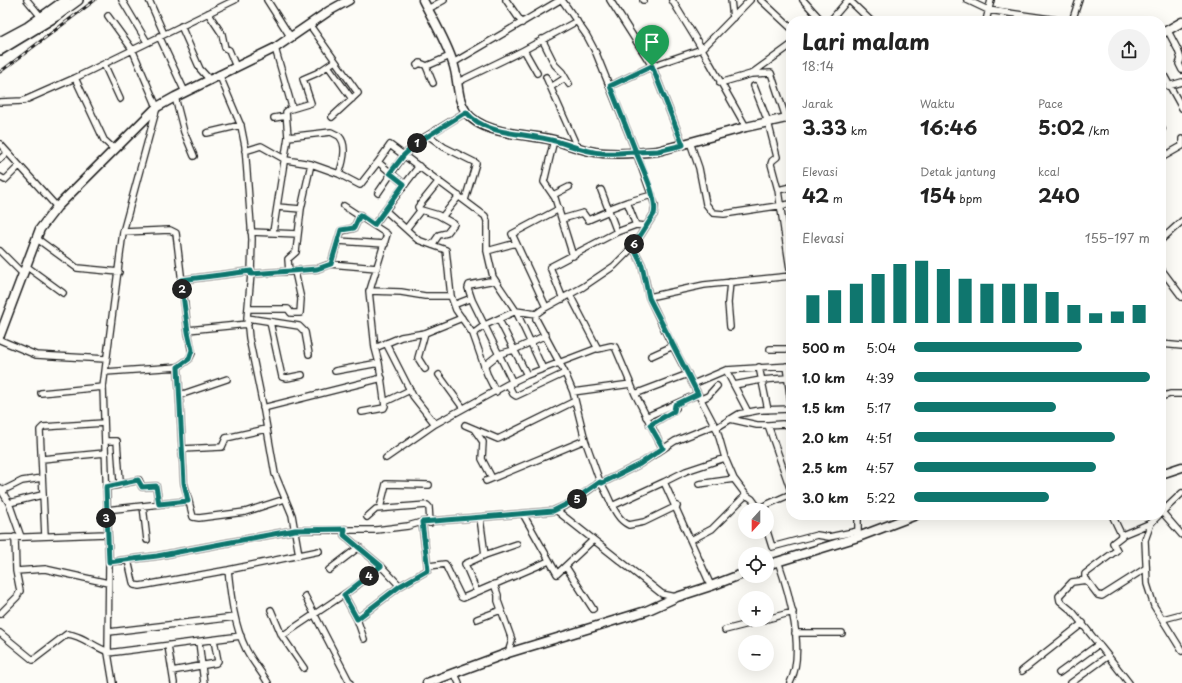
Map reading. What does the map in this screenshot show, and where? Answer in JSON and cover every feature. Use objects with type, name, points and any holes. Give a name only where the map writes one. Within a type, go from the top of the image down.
[{"type":"main road","points":[[0,42],[42,18],[66,0]]},
{"type":"main road","points":[[0,50],[50,20],[78,0]]},
{"type":"street","points":[[28,0],[42,18]]},
{"type":"street","points":[[122,0],[147,42]]},
{"type":"street","points":[[149,0],[161,35],[185,92]]},
{"type":"street","points":[[0,102],[23,101],[75,78],[235,0]]},
{"type":"street","points":[[267,0],[288,34],[292,36]]},
{"type":"street","points":[[0,335],[2,325],[40,229],[58,207],[157,107],[219,74],[275,48],[309,24],[349,0]]},
{"type":"street","points":[[423,0],[452,59],[458,82],[460,102],[466,112],[476,122],[495,129],[554,140],[578,149],[603,153],[636,152],[658,151],[746,127],[786,118]]},
{"type":"street","points":[[428,9],[444,0]]},
{"type":"street","points":[[506,0],[522,23]]},
{"type":"street","points":[[417,64],[426,66],[452,59],[522,23],[561,0],[577,21],[596,53],[652,195],[655,211],[633,247],[614,266],[570,295],[546,307],[536,314],[516,312],[485,325],[473,334]]},
{"type":"street","points":[[610,0],[652,66],[699,168],[706,204],[713,213],[724,214],[786,204]]},
{"type":"street","points":[[672,0],[702,49],[720,84],[746,127]]},
{"type":"street","points":[[730,0],[733,18]]},
{"type":"street","points":[[610,86],[652,66],[702,49],[750,0]]},
{"type":"street","points":[[761,0],[786,23]]},
{"type":"street","points":[[803,0],[817,16]]},
{"type":"street","points":[[835,16],[849,0],[866,16]]},
{"type":"street","points":[[967,0],[988,10],[1029,16]]},
{"type":"street","points":[[987,16],[990,0]]},
{"type":"street","points":[[1074,16],[1079,0]]},
{"type":"street","points":[[208,13],[222,34],[225,48],[229,50],[236,67]]},
{"type":"street","points":[[108,16],[132,50],[157,107],[123,232],[103,388],[106,534],[109,562],[108,652],[113,683]]},
{"type":"street","points":[[458,82],[524,50],[577,21]]},
{"type":"street","points":[[1166,32],[1182,22]]},
{"type":"street","points":[[309,24],[358,92],[357,95],[332,117]]},
{"type":"street","points":[[181,26],[200,69],[209,79]]},
{"type":"street","points":[[1166,35],[1178,50],[1181,60],[1179,64],[1182,70]]},
{"type":"street","points":[[542,39],[555,65],[569,84]]},
{"type":"street","points":[[275,48],[292,106],[291,108]]},
{"type":"street","points":[[751,74],[786,49]]},
{"type":"street","points":[[524,50],[537,73]]},
{"type":"street","points":[[273,232],[286,160],[288,137],[286,111],[291,108],[311,103],[303,79],[335,62]]},
{"type":"street","points":[[104,64],[120,99]]},
{"type":"street","points":[[328,66],[352,99]]},
{"type":"street","points":[[426,66],[433,82]]},
{"type":"street","points":[[720,84],[751,74],[771,73],[786,113]]},
{"type":"street","points":[[219,74],[240,125],[245,151],[252,232],[251,273],[247,321],[249,338],[275,474],[295,530],[299,555]]},
{"type":"street","points":[[546,77],[578,149]]},
{"type":"street","points":[[75,78],[104,140],[115,150]]},
{"type":"street","points":[[551,87],[565,78]]},
{"type":"street","points":[[1166,81],[1182,108]]},
{"type":"street","points":[[1168,86],[1182,82]]},
{"type":"street","points":[[754,86],[768,122],[777,157],[771,162],[778,190],[786,245]]},
{"type":"street","points":[[175,97],[184,132],[194,156]]},
{"type":"street","points":[[378,193],[390,173],[404,155],[417,143],[466,112]]},
{"type":"street","points":[[274,118],[286,116]]},
{"type":"street","points":[[207,134],[240,125]]},
{"type":"street","points":[[288,137],[331,132],[339,136],[344,150],[343,161],[339,174]]},
{"type":"street","points":[[429,136],[447,149],[476,163],[465,200]]},
{"type":"street","points":[[1166,155],[1182,145],[1182,139]]},
{"type":"street","points":[[554,140],[544,180],[559,209],[573,256]]},
{"type":"street","points":[[0,144],[58,207]]},
{"type":"street","points":[[245,151],[258,146],[286,160],[310,164],[339,174],[360,185],[390,145],[439,180],[487,219],[487,252],[495,280],[516,312],[543,369]]},
{"type":"street","points":[[0,159],[7,152]]},
{"type":"street","points":[[378,162],[404,184]]},
{"type":"street","points":[[248,309],[288,309],[291,312],[300,313],[301,299],[288,259],[296,252],[301,209],[310,164]]},
{"type":"street","points":[[0,177],[6,179],[19,166]]},
{"type":"street","points":[[374,225],[419,166]]},
{"type":"street","points":[[406,229],[420,210],[418,207],[439,180]]},
{"type":"street","points":[[553,195],[569,187]]},
{"type":"street","points":[[778,190],[786,188]]},
{"type":"street","points":[[601,190],[617,232]]},
{"type":"street","points":[[562,219],[583,212],[588,220],[627,202],[652,195]]},
{"type":"street","points":[[442,217],[459,196]]},
{"type":"street","points":[[627,202],[636,226]]},
{"type":"street","points":[[344,206],[387,234],[368,294],[375,348],[382,378],[385,402],[384,408],[362,412]]},
{"type":"street","points":[[277,207],[301,209]]},
{"type":"street","points":[[546,307],[512,234],[559,209]]},
{"type":"street","points":[[420,210],[442,217],[452,222],[454,226],[447,233],[439,235],[432,245]]},
{"type":"street","points":[[386,211],[418,240],[446,250],[451,296],[456,304],[456,310],[473,334],[484,366],[496,392]]},
{"type":"street","points":[[331,264],[341,230],[354,228],[360,215]]},
{"type":"street","points":[[1166,235],[1182,221]]},
{"type":"street","points":[[563,299],[550,268],[617,232],[636,226],[645,226]]},
{"type":"street","points":[[105,372],[178,367],[189,359],[192,353],[176,236],[173,231],[123,232]]},
{"type":"street","points":[[252,232],[298,234]]},
{"type":"street","points":[[36,238],[77,268],[119,272]]},
{"type":"street","points":[[338,240],[385,244]]},
{"type":"street","points":[[487,252],[516,242]]},
{"type":"street","points":[[633,247],[642,265],[649,298],[715,426],[725,458],[734,479],[746,495],[755,503]]},
{"type":"street","points":[[0,250],[23,274]]},
{"type":"street","points":[[181,280],[251,273],[292,272],[317,269],[331,264],[377,268]]},
{"type":"street","points":[[26,266],[63,293]]},
{"type":"street","points":[[649,298],[704,285],[786,276]]},
{"type":"street","points":[[1166,276],[1182,297]]},
{"type":"street","points":[[495,280],[468,286],[472,300],[499,354],[511,383],[513,394],[516,396],[565,373]]},
{"type":"street","points":[[730,282],[728,303],[730,327]]},
{"type":"street","points":[[370,290],[425,296],[451,296]]},
{"type":"street","points":[[570,295],[598,348]]},
{"type":"street","points":[[456,304],[469,299],[472,300]]},
{"type":"street","points":[[536,314],[536,319],[560,361],[573,392],[585,440],[612,506],[626,524],[632,526],[644,522],[677,506]]},
{"type":"street","points":[[375,348],[401,337],[424,333],[462,318]]},
{"type":"street","points":[[499,320],[527,375]]},
{"type":"street","points":[[188,330],[247,321],[270,322],[301,327],[305,332],[309,354]]},
{"type":"street","points":[[270,322],[282,377],[287,378],[302,374]]},
{"type":"street","points":[[424,333],[418,358],[425,369]]},
{"type":"street","points":[[484,366],[499,354],[514,350],[546,335]]},
{"type":"street","points":[[0,340],[36,355],[106,359]]},
{"type":"street","points":[[386,343],[410,390],[435,424]]},
{"type":"street","points":[[1166,344],[1182,346]]},
{"type":"street","points":[[386,458],[435,424],[527,375],[560,361],[598,348],[601,349],[611,346],[614,347],[646,417],[663,448]]},
{"type":"street","points":[[650,356],[673,346]]},
{"type":"street","points":[[770,349],[786,349]]},
{"type":"street","points":[[335,371],[379,363]]},
{"type":"street","points":[[693,384],[726,370],[786,366]]},
{"type":"street","points":[[178,367],[184,483],[191,514],[196,518],[245,512],[285,499]]},
{"type":"street","points":[[759,367],[768,410]]},
{"type":"street","points":[[726,370],[748,412]]},
{"type":"street","points":[[439,374],[463,408]]},
{"type":"street","points":[[635,394],[688,374]]},
{"type":"street","points":[[263,408],[382,378]]},
{"type":"street","points":[[734,385],[761,380],[786,378]]},
{"type":"street","points":[[180,395],[227,380]]},
{"type":"street","points":[[573,392],[631,384]]},
{"type":"street","points":[[646,417],[675,405],[708,396],[717,386]]},
{"type":"street","points":[[41,393],[103,388]]},
{"type":"street","points":[[385,402],[410,390]]},
{"type":"street","points":[[1166,395],[1182,394]]},
{"type":"street","points":[[465,425],[495,438],[501,438],[575,401]]},
{"type":"street","points":[[650,425],[674,411],[675,405]]},
{"type":"street","points":[[109,562],[128,560],[295,530],[376,530],[408,526],[422,522],[430,523],[556,510],[601,482],[640,464],[663,448],[678,440],[748,412],[786,410]]},
{"type":"street","points":[[730,419],[768,425],[786,424]]},
{"type":"street","points":[[45,536],[42,495],[42,459],[39,432],[41,428],[104,423]]},
{"type":"street","points":[[768,425],[786,478]]},
{"type":"street","points":[[182,449],[222,447],[226,438],[266,429]]},
{"type":"street","points":[[474,429],[483,442],[482,459],[492,478]]},
{"type":"street","points":[[486,481],[585,440]]},
{"type":"street","points":[[105,441],[118,441],[120,484]]},
{"type":"street","points":[[42,459],[105,453]]},
{"type":"street","points":[[612,506],[686,471],[725,458]]},
{"type":"street","points":[[1166,472],[1182,467]]},
{"type":"street","points":[[0,614],[19,594],[20,588],[16,571],[18,537],[9,503],[1,489],[22,481],[42,478]]},
{"type":"street","points":[[699,484],[734,479]]},
{"type":"street","points":[[106,487],[138,480],[142,487],[156,486],[159,504]]},
{"type":"street","points":[[664,482],[677,506],[711,586]]},
{"type":"street","points":[[380,508],[386,484],[429,485]]},
{"type":"street","points":[[1166,509],[1182,493]]},
{"type":"street","points":[[9,503],[42,495]]},
{"type":"street","points":[[692,540],[712,529],[746,495]]},
{"type":"street","points":[[772,503],[786,496]]},
{"type":"street","points":[[106,510],[188,501]]},
{"type":"street","points":[[367,517],[373,510],[380,508],[428,505],[430,523]]},
{"type":"street","points":[[143,506],[147,540]]},
{"type":"street","points":[[556,510],[593,540],[634,570],[662,594],[677,597]]},
{"type":"street","points":[[523,514],[557,574],[593,540]]},
{"type":"street","points":[[480,518],[485,555]]},
{"type":"street","points":[[1166,519],[1182,535]]},
{"type":"street","points":[[858,520],[858,534]]},
{"type":"street","points":[[774,562],[901,520]]},
{"type":"street","points":[[1114,520],[1122,535]]},
{"type":"street","points":[[1146,568],[1102,596],[1098,595],[1084,575],[1116,551],[1113,543],[1122,535],[1151,523],[1154,520]]},
{"type":"street","points":[[357,619],[400,586],[427,572],[428,566],[422,522]]},
{"type":"street","points":[[1151,523],[1145,540],[1146,568],[1152,600],[1163,620],[1180,645],[1182,652]]},
{"type":"street","points":[[345,529],[344,535],[381,566],[400,586]]},
{"type":"street","points":[[0,538],[106,534]]},
{"type":"street","points":[[770,539],[772,547],[817,535],[829,537],[858,534]]},
{"type":"street","points":[[477,592],[464,564],[517,544]]},
{"type":"street","points":[[329,570],[359,547]]},
{"type":"street","points":[[128,560],[133,582],[137,586],[228,570],[319,551]]},
{"type":"street","points":[[428,566],[445,564],[462,598],[549,561]]},
{"type":"street","points":[[778,561],[793,612],[795,634],[795,671],[790,683]]},
{"type":"street","points":[[282,636],[344,595],[381,566]]},
{"type":"street","points":[[566,567],[593,609]]},
{"type":"street","points":[[16,571],[45,569],[108,583]]},
{"type":"street","points":[[228,570],[235,617],[241,636],[248,653],[265,682]]},
{"type":"street","points":[[427,683],[508,653],[646,611],[677,597],[738,576]]},
{"type":"street","points":[[1087,580],[1072,582],[1059,596],[1060,601],[1083,623],[1128,683]]},
{"type":"street","points":[[494,584],[512,640],[508,653]]},
{"type":"street","points":[[344,595],[357,619],[364,639]]},
{"type":"street","points":[[304,596],[315,614],[350,683]]},
{"type":"street","points":[[271,610],[282,636],[304,668]]},
{"type":"street","points":[[477,619],[502,610]]},
{"type":"street","points":[[774,617],[793,612]]},
{"type":"street","points":[[1163,620],[1182,614]]},
{"type":"street","points":[[109,632],[235,617]]},
{"type":"street","points":[[1022,671],[1083,623]]},
{"type":"street","points":[[726,630],[738,627]]},
{"type":"street","points":[[0,633],[33,660],[67,634],[76,636],[108,652],[168,646],[241,636]]},
{"type":"street","points":[[795,634],[842,633]]},
{"type":"street","points":[[172,671],[217,662],[214,640]]},
{"type":"street","points":[[199,642],[204,683]]},
{"type":"street","points":[[1060,673],[1099,644]]},
{"type":"street","points":[[168,646],[174,683]]},
{"type":"street","points":[[1071,683],[1108,656]]},
{"type":"street","points":[[454,672],[459,683]]},
{"type":"railway","points":[[0,72],[95,0]]},
{"type":"route","points":[[652,66],[610,86],[636,152],[603,153],[574,148],[554,140],[495,129],[476,122],[466,112],[444,127],[422,139],[404,155],[390,173],[404,184],[386,211],[374,225],[360,215],[354,228],[341,230],[331,264],[317,269],[289,272],[251,274],[251,271],[181,280],[192,350],[189,359],[178,367],[184,483],[188,501],[159,504],[156,486],[142,487],[138,480],[120,484],[118,486],[106,487],[106,534],[109,562],[157,556],[295,530],[310,531],[345,529],[344,535],[381,566],[344,595],[357,619],[400,586],[427,572],[428,566],[422,522],[430,523],[553,511],[566,506],[595,487],[600,482],[602,483],[640,464],[663,448],[650,425],[674,411],[676,408],[675,405],[698,394],[649,298],[642,265],[633,247],[642,230],[654,214],[655,208],[654,199],[636,152],[644,153],[658,151],[683,145],[652,66]]}]
